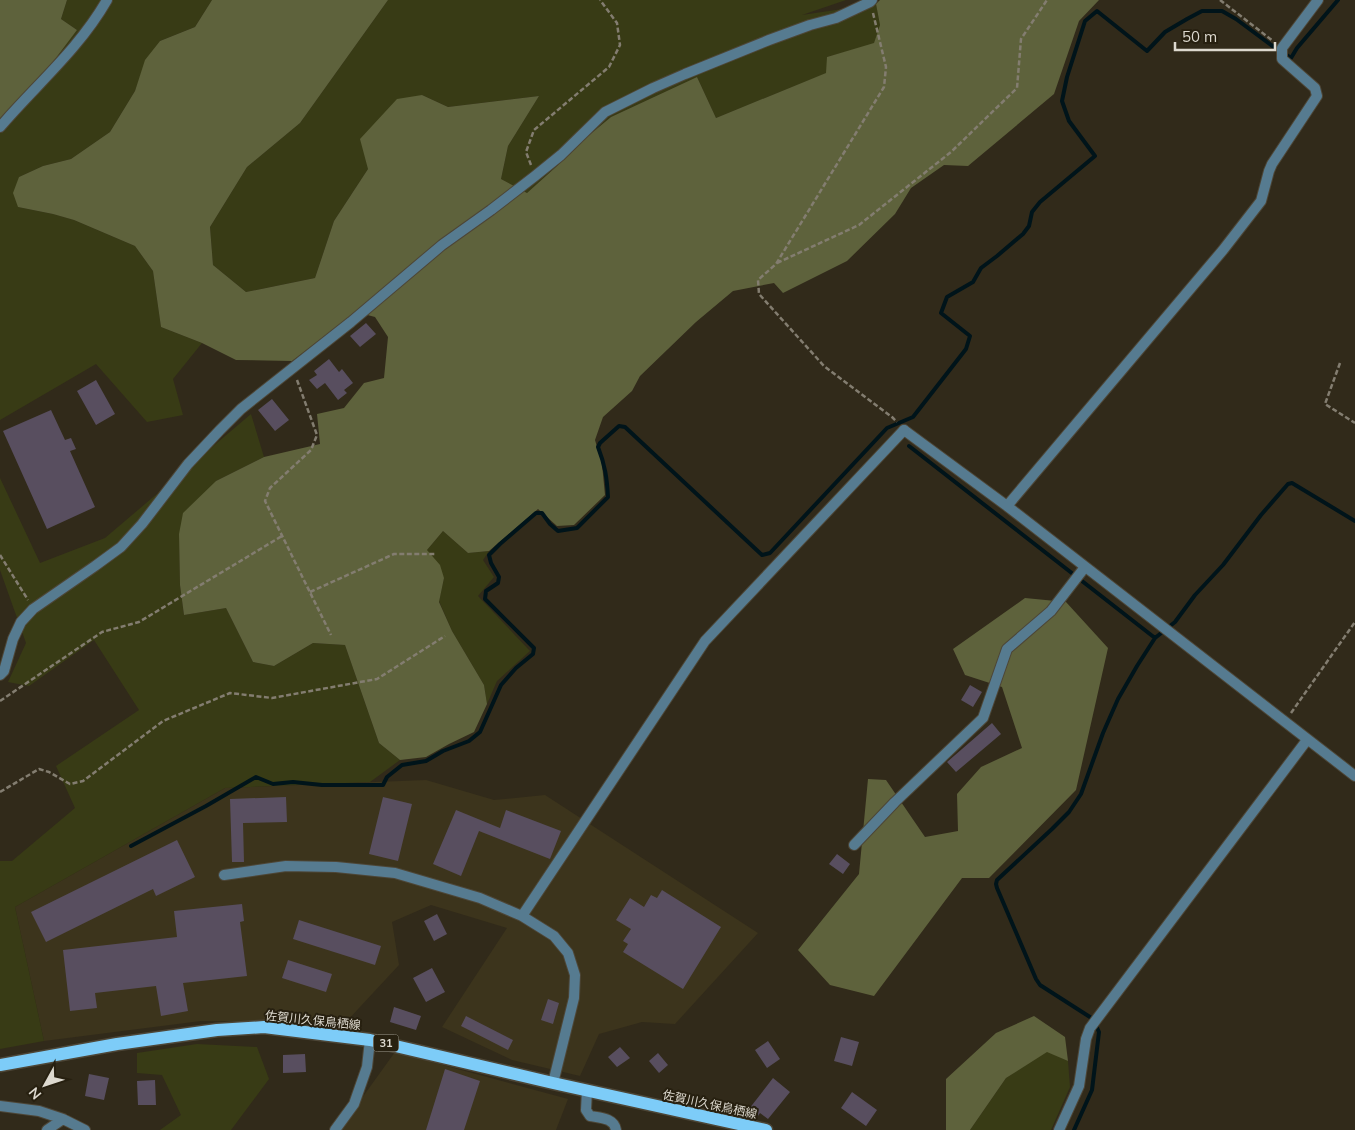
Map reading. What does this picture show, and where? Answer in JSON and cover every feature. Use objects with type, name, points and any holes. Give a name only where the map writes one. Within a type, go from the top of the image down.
[{"type":"main road","name":"佐賀川久保鳥栖線","points":[[0,1065],[117,1044],[217,1030],[264,1027],[370,1040],[766,1130]]},
{"type":"street","points":[[0,127],[78,42],[107,0]]},
{"type":"street","points":[[1007,506],[1223,250],[1260,201],[1268,171],[1317,96],[1315,88],[1282,59],[1282,48],[1318,0]]},
{"type":"street","points":[[0,674],[4,671],[13,639],[21,622],[33,609],[121,547],[142,524],[188,464],[241,410],[442,245],[491,210],[561,155],[605,112],[653,88],[702,67],[810,24],[836,18],[871,1]]},
{"type":"street","points":[[522,916],[705,641],[904,430],[1007,506],[1355,776]]},
{"type":"street","points":[[854,845],[895,802],[983,718],[1007,649],[1052,611],[1085,567]]},
{"type":"street","points":[[1059,1130],[1079,1086],[1086,1039],[1090,1028],[1307,740]]},
{"type":"street","points":[[224,875],[286,866],[336,867],[395,873],[480,898],[522,916],[554,936],[568,954],[575,975],[574,998],[553,1083]]},
{"type":"street","points":[[335,1130],[354,1104],[367,1067],[370,1040]]},
{"type":"street","points":[[587,1090],[586,1110],[590,1116],[611,1120],[615,1124],[616,1130]]},
{"type":"street","points":[[0,1106],[39,1111],[63,1119],[85,1130]]},
{"type":"street","points":[[47,1130],[63,1119]]},
{"type":"path","points":[[535,176],[526,152],[534,130],[609,66],[620,45],[617,23],[600,0]]},
{"type":"path","points":[[892,417],[824,366],[759,294],[758,280],[776,264],[858,225],[958,146],[1017,88],[1021,39],[1048,0]]},
{"type":"path","points":[[1220,0],[1282,48]]},
{"type":"path","points":[[776,264],[884,87],[886,67],[871,1]]},
{"type":"path","points":[[1340,363],[1325,404],[1355,423]]},
{"type":"path","points":[[293,369],[317,435],[311,450],[270,488],[265,501],[331,635]]},
{"type":"path","points":[[0,701],[102,632],[139,622],[282,536]]},
{"type":"path","points":[[0,554],[33,609]]},
{"type":"path","points":[[310,592],[394,554],[436,554]]},
{"type":"path","points":[[1285,722],[1355,622]]},
{"type":"path","points":[[0,792],[39,769],[49,772],[70,784],[83,781],[163,720],[230,693],[272,698],[377,678],[445,636]]},
{"type":"shaded area","points":[[426,780],[494,800],[545,795],[758,933],[675,1024],[642,1022],[599,1034],[580,1076],[512,1060],[442,1027],[507,928],[431,905],[392,922],[399,965],[346,1022],[201,1021],[44,1041],[15,907],[225,788]]},
{"type":"shaded area","points":[[395,1052],[568,1099],[556,1130],[339,1130]]},
{"type":"green space","points":[[0,0],[67,0],[61,19],[77,30],[43,75],[0,123]]},
{"type":"green space","points":[[67,0],[212,0],[195,27],[160,41],[146,60],[135,91],[110,132],[71,159],[43,166],[19,177],[18,207],[74,220],[135,246],[153,271],[161,327],[202,343],[173,379],[183,415],[147,422],[96,364],[0,420],[0,123],[77,30],[61,19]]},
{"type":"green space","points":[[212,0],[388,0],[300,123],[247,167],[210,227],[213,265],[246,292],[315,278],[334,221],[368,169],[360,139],[397,99],[422,95],[448,107],[539,96],[508,146],[501,179],[527,193],[611,117],[697,77],[716,118],[826,73],[827,57],[874,43],[880,25],[876,4],[880,0],[1099,0],[1079,21],[1054,94],[968,166],[944,165],[911,188],[895,214],[847,261],[783,293],[774,283],[733,291],[696,322],[640,376],[632,391],[603,417],[595,440],[602,464],[605,495],[574,525],[557,526],[538,509],[489,551],[468,553],[443,531],[427,550],[440,565],[444,578],[439,602],[452,631],[484,685],[487,704],[474,732],[426,757],[400,760],[379,743],[345,645],[313,643],[274,666],[253,662],[226,608],[184,615],[180,585],[179,534],[183,513],[216,481],[264,457],[320,444],[317,414],[344,408],[364,383],[384,378],[388,337],[375,317],[356,312],[292,361],[236,360],[202,343],[161,327],[153,271],[135,246],[74,220],[18,207],[13,193],[19,177],[43,166],[71,159],[110,132],[135,91],[145,60],[160,41],[195,27]]},
{"type":"green space","points":[[388,0],[846,0],[802,15],[876,4],[880,25],[874,44],[827,57],[827,73],[716,118],[697,77],[611,117],[527,193],[501,179],[508,146],[539,96],[448,107],[422,95],[368,169],[334,221],[315,278],[246,292],[213,265],[210,227],[247,167],[300,123]]},
{"type":"green space","points":[[251,414],[264,457],[216,481],[179,534],[180,585],[184,615],[226,608],[253,662],[274,666],[313,643],[345,645],[379,743],[400,760],[370,782],[225,788],[15,907],[44,1041],[0,1049],[0,861],[12,861],[75,808],[56,766],[139,710],[94,640],[29,686],[8,682],[26,643],[0,570],[0,478],[40,563],[105,538]]},
{"type":"green space","points":[[443,531],[468,553],[489,551],[483,560],[494,577],[478,596],[530,651],[497,681],[487,704],[484,685],[452,631],[439,601],[444,578],[427,550]]},
{"type":"green space","points":[[1025,598],[1066,602],[1108,648],[1076,790],[989,878],[962,878],[874,996],[830,985],[798,950],[859,874],[868,779],[886,780],[925,837],[958,831],[957,794],[981,767],[1022,748],[1002,687],[965,675],[953,649]]},
{"type":"green space","points":[[1034,1016],[1065,1037],[1068,1061],[1047,1052],[1006,1078],[970,1130],[946,1130],[946,1079],[996,1033]]},
{"type":"green space","points":[[197,1044],[257,1047],[269,1079],[231,1130],[160,1130],[181,1115],[162,1075],[137,1073],[137,1053]]},
{"type":"green space","points":[[1047,1051],[1068,1061],[1070,1087],[1051,1130],[970,1130],[1006,1078]]},
{"type":"building","points":[[366,323],[376,334],[360,347],[350,336]]},
{"type":"building","points":[[329,359],[339,372],[342,369],[353,383],[344,390],[347,393],[338,400],[325,383],[317,389],[309,380],[317,375],[314,371]]},
{"type":"building","points":[[96,380],[115,414],[96,425],[77,391]]},
{"type":"building","points":[[272,399],[289,420],[275,431],[258,410]]},
{"type":"building","points":[[51,410],[65,440],[71,438],[76,449],[70,451],[95,507],[47,529],[3,431]]},
{"type":"building","points":[[970,685],[982,692],[973,707],[961,700]]},
{"type":"building","points":[[992,723],[1001,734],[956,772],[947,762]]},
{"type":"building","points":[[286,797],[287,822],[243,823],[244,862],[232,862],[230,799]]},
{"type":"building","points":[[383,797],[412,804],[398,861],[369,854]]},
{"type":"building","points":[[456,810],[500,828],[506,810],[561,831],[550,859],[479,831],[461,876],[433,864]]},
{"type":"building","points":[[177,840],[195,877],[156,896],[153,889],[46,942],[31,912]]},
{"type":"building","points":[[837,854],[850,864],[843,874],[829,864]]},
{"type":"building","points":[[662,890],[721,927],[683,989],[623,952],[628,944],[623,941],[631,929],[616,920],[630,898],[644,907],[651,895],[657,898]]},
{"type":"building","points":[[242,904],[244,921],[240,922],[247,976],[183,983],[188,1011],[161,1016],[156,986],[95,993],[97,1008],[70,1011],[63,950],[177,937],[174,911]]},
{"type":"building","points":[[437,914],[447,934],[434,941],[424,921]]},
{"type":"building","points":[[299,920],[381,946],[375,965],[293,939]]},
{"type":"building","points":[[288,960],[332,974],[326,992],[282,978]]},
{"type":"building","points":[[432,968],[445,992],[426,1002],[413,978]]},
{"type":"building","points":[[548,999],[559,1003],[553,1024],[541,1020]]},
{"type":"building","points":[[394,1007],[421,1016],[416,1030],[390,1022]]},
{"type":"building","points":[[466,1016],[513,1040],[508,1050],[461,1026]]},
{"type":"building","points":[[841,1037],[859,1042],[852,1066],[834,1061]]},
{"type":"building","points":[[768,1041],[780,1059],[767,1068],[755,1050]]},
{"type":"building","points":[[620,1047],[630,1058],[617,1067],[608,1057]]},
{"type":"building","points":[[658,1053],[668,1065],[659,1073],[649,1061]]},
{"type":"building","points":[[305,1054],[306,1072],[283,1073],[283,1055]]},
{"type":"building","points":[[445,1069],[480,1081],[464,1130],[426,1130]]},
{"type":"building","points":[[89,1074],[109,1078],[104,1100],[85,1096]]},
{"type":"building","points":[[773,1078],[790,1092],[768,1119],[760,1113],[758,1116],[749,1109]]},
{"type":"building","points":[[155,1080],[156,1105],[138,1105],[137,1081]]},
{"type":"building","points":[[852,1092],[877,1110],[866,1126],[841,1108]]},
{"type":"waterway","points":[[131,846],[256,777],[273,784],[293,782],[322,785],[383,785],[387,777],[402,765],[426,761],[443,751],[469,741],[480,732],[501,685],[516,668],[533,654],[534,648],[485,599],[486,591],[498,583],[499,577],[489,555],[536,513],[542,513],[558,531],[577,528],[608,497],[605,472],[598,447],[619,426],[625,427],[762,555],[770,553],[887,428],[913,417],[966,349],[970,336],[941,313],[947,297],[973,282],[981,268],[1023,234],[1029,226],[1032,212],[1040,202],[1095,156],[1069,121],[1062,101],[1067,77],[1085,21],[1097,11],[1147,51],[1165,32],[1187,19],[1202,11],[1222,11],[1291,58],[1297,48],[1338,0]]},
{"type":"waterway","points":[[909,446],[1155,638]]},
{"type":"waterway","points":[[1074,1130],[1092,1090],[1099,1032],[1093,1019],[1040,985],[997,888],[997,880],[1069,812],[1081,794],[1103,733],[1118,699],[1155,638],[1175,622],[1195,595],[1223,565],[1261,515],[1288,484],[1292,483],[1355,521]]}]
